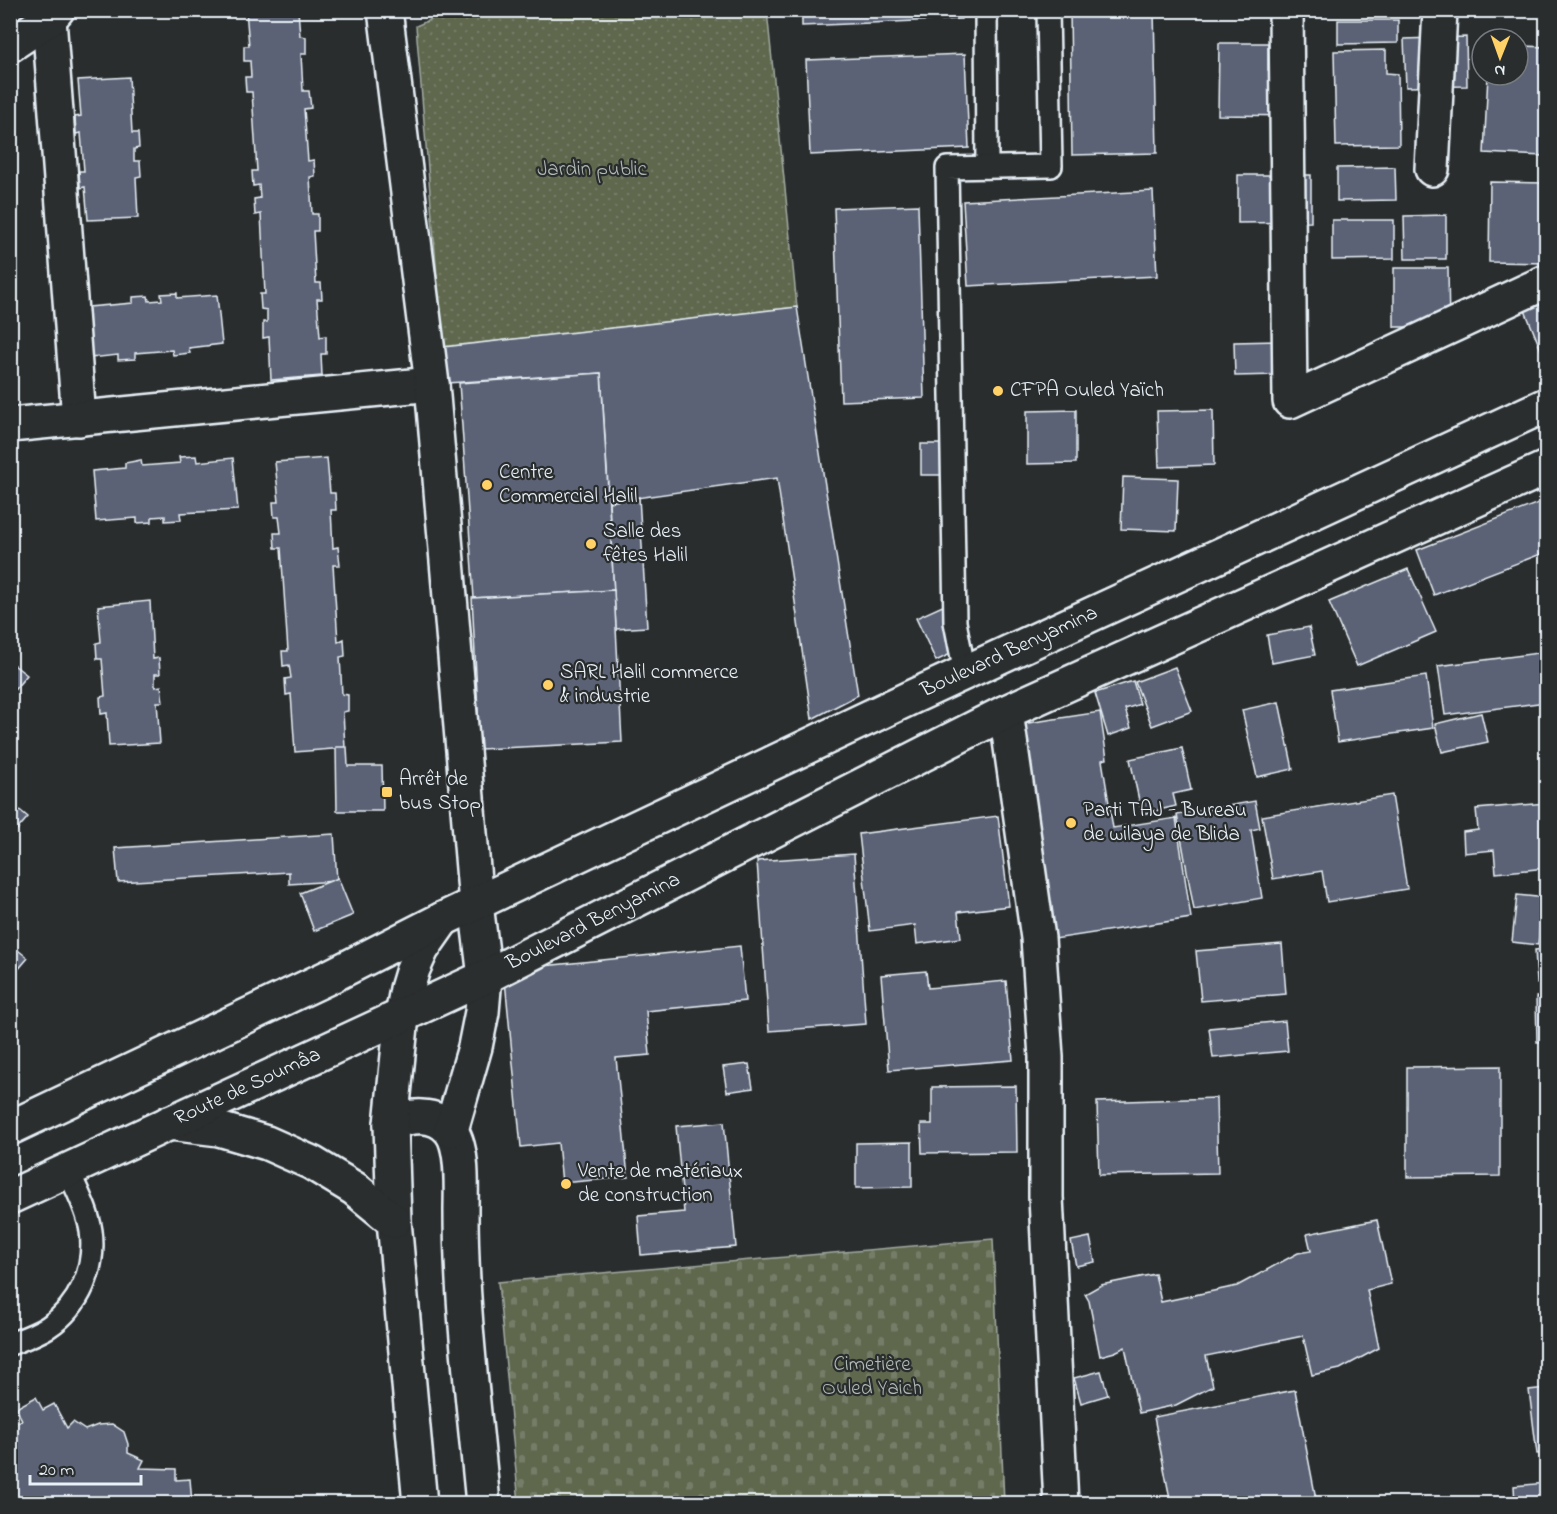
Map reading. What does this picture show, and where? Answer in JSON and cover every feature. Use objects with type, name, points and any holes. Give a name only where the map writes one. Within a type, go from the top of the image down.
[{"type":"main road","points":[[385,10],[432,384],[476,904],[485,977],[482,1012],[475,1047],[451,1130],[460,1164],[460,1258],[483,1503]]},
{"type":"main road","points":[[1286,10],[1290,401],[1546,282]]},
{"type":"main road","points":[[1432,169],[1440,10]]},
{"type":"main road","points":[[53,15],[79,419]]},
{"type":"main road","points":[[10,45],[53,15]]},
{"type":"main road","points":[[10,425],[432,384]]},
{"type":"main road","name":"Boulevard Benyamina","points":[[476,904],[965,673],[1546,405]]},
{"type":"main road","name":"Boulevard Benyamina","points":[[485,977],[1006,712],[1546,468]]},
{"type":"main road","points":[[1006,712],[1038,938],[1046,1057],[1046,1197],[1061,1503]]},
{"type":"main road","points":[[10,1128],[332,976],[476,904]]},
{"type":"main road","points":[[420,1503],[394,1221],[391,1124],[402,1016],[413,969],[422,949],[443,919]]},
{"type":"main road","name":"Route de Soumâa","points":[[10,1197],[485,977]]},
{"type":"main road","points":[[391,1124],[402,1118],[415,1116],[441,1122],[451,1130]]},
{"type":"main road","points":[[169,1123],[219,1129],[267,1143],[312,1163],[355,1189],[394,1221]]},
{"type":"lane","points":[[986,10],[987,167]]},
{"type":"lane","points":[[965,673],[955,622],[947,168],[1051,166],[1048,10]]},
{"type":"lane","points":[[10,1344],[48,1327],[70,1308],[85,1284],[92,1257],[91,1229],[68,1170]]},
{"type":"green space","name":"Jardin public","points":[[452,10],[767,11],[797,307],[443,347],[416,26]]},
{"type":"green space","name":"Cimetière Ouled Yaich","points":[[993,1239],[1004,1503],[519,1503],[498,1282]]},
{"type":"building","points":[[246,10],[298,10],[300,36],[306,37],[306,54],[301,54],[303,91],[309,91],[311,108],[304,109],[308,161],[314,160],[315,176],[310,177],[312,214],[318,214],[318,231],[313,231],[316,283],[321,283],[322,299],[317,299],[320,337],[326,336],[326,354],[321,354],[322,376],[271,380],[269,337],[263,338],[263,322],[267,322],[267,310],[261,309],[260,294],[265,294],[261,214],[255,215],[254,199],[260,198],[259,185],[253,186],[252,171],[257,171],[252,92],[246,92],[245,77],[251,77],[250,61],[244,61],[244,46],[249,46]]},
{"type":"building","points":[[802,10],[960,10],[961,19],[802,26]]},
{"type":"building","points":[[1070,10],[1154,10],[1157,153],[1072,155]]},
{"type":"building","points":[[1338,20],[1398,20],[1398,43],[1338,44]]},
{"type":"building","points":[[1466,37],[1467,86],[1406,87],[1404,39]]},
{"type":"building","points":[[1219,43],[1268,43],[1268,70],[1299,71],[1298,116],[1218,115]]},
{"type":"building","points":[[1530,46],[1546,47],[1546,185],[1543,185],[1544,156],[1484,153],[1487,87],[1530,87]]},
{"type":"building","points":[[1386,50],[1386,73],[1398,74],[1399,145],[1336,146],[1334,51]]},
{"type":"building","points":[[965,54],[969,148],[810,155],[806,60]]},
{"type":"building","points":[[129,77],[132,133],[138,133],[139,148],[134,149],[134,161],[140,161],[141,176],[136,177],[138,218],[88,220],[85,187],[80,188],[79,171],[84,171],[81,133],[76,134],[75,117],[81,116],[78,80]]},
{"type":"building","points":[[1395,167],[1396,200],[1337,201],[1337,168]]},
{"type":"building","points":[[1238,175],[1311,175],[1311,222],[1238,223]]},
{"type":"building","points":[[1490,182],[1546,183],[1546,263],[1489,262]]},
{"type":"building","points":[[1153,191],[1157,276],[968,286],[963,201]]},
{"type":"building","points":[[918,205],[924,398],[841,401],[834,208]]},
{"type":"building","points":[[1446,215],[1446,259],[1405,259],[1404,216]]},
{"type":"building","points":[[1332,220],[1394,220],[1394,259],[1332,260]]},
{"type":"building","points":[[1394,268],[1448,268],[1449,327],[1394,327]]},
{"type":"building","points":[[177,293],[177,298],[217,295],[222,344],[189,348],[190,353],[173,355],[172,350],[135,353],[135,359],[118,360],[118,355],[81,359],[77,308],[133,303],[133,297],[148,296],[149,301],[162,300],[161,294]]},
{"type":"building","points":[[1546,294],[1546,353],[1543,355],[1522,303]]},
{"type":"building","points":[[797,307],[858,695],[812,719],[777,478],[609,502],[601,373],[447,383],[443,347]]},
{"type":"building","points":[[1280,341],[1281,375],[1235,376],[1234,342]]},
{"type":"building","points":[[601,373],[614,590],[474,598],[459,383]]},
{"type":"building","points":[[1076,410],[1076,463],[1027,464],[1027,411]]},
{"type":"building","points":[[1213,410],[1214,465],[1159,467],[1157,411]]},
{"type":"building","points":[[921,444],[957,444],[958,475],[921,475]]},
{"type":"building","points":[[196,456],[197,462],[233,458],[238,510],[180,513],[181,520],[165,521],[165,516],[152,517],[152,522],[137,523],[137,518],[96,521],[92,471],[125,468],[125,463],[141,460],[142,466],[180,463],[179,457]]},
{"type":"building","points":[[327,458],[330,493],[335,493],[336,510],[331,510],[333,548],[338,547],[340,565],[333,565],[338,642],[344,639],[345,656],[340,657],[342,694],[348,695],[348,711],[343,712],[345,748],[295,752],[291,694],[286,695],[285,679],[291,678],[289,665],[283,666],[282,651],[288,651],[281,548],[275,548],[274,533],[281,533],[279,517],[274,517],[273,502],[279,502],[275,462]]},
{"type":"building","points":[[1123,477],[1178,479],[1176,531],[1121,529]]},
{"type":"building","points":[[639,497],[647,627],[616,629],[609,502]]},
{"type":"building","points":[[1546,500],[1546,552],[1434,595],[1417,550]]},
{"type":"building","points":[[1408,569],[1436,632],[1357,666],[1329,602]]},
{"type":"building","name":"SARL Halil commerce & industrie","points":[[614,590],[622,742],[480,749],[472,598]]},
{"type":"building","points":[[150,601],[153,659],[159,658],[160,674],[155,674],[155,687],[161,686],[163,702],[157,702],[160,743],[109,746],[107,713],[101,714],[100,697],[105,696],[102,659],[97,659],[96,643],[101,642],[98,606]]},
{"type":"building","points":[[947,604],[967,646],[936,661],[916,618]]},
{"type":"building","points":[[1309,627],[1315,655],[1272,663],[1267,635]]},
{"type":"building","points":[[1546,652],[1546,702],[1445,715],[1438,666]]},
{"type":"building","points":[[10,662],[27,675],[10,695]]},
{"type":"building","points":[[1175,667],[1192,711],[1152,726],[1135,682]]},
{"type":"building","points":[[1426,676],[1433,728],[1338,742],[1330,690]]},
{"type":"building","points":[[1133,681],[1140,704],[1125,709],[1131,728],[1108,736],[1095,693]]},
{"type":"building","points":[[1279,702],[1293,769],[1257,777],[1242,710]]},
{"type":"building","name":"Parti TAJ - Bureau de wilaya de Blida","points":[[1100,712],[1107,759],[1102,760],[1113,828],[1176,818],[1191,918],[1048,940],[1015,725]]},
{"type":"building","points":[[1481,713],[1488,742],[1442,752],[1435,724]]},
{"type":"building","points":[[336,747],[347,747],[348,766],[382,766],[383,811],[337,811]]},
{"type":"building","points":[[1182,748],[1191,790],[1173,794],[1176,806],[1142,814],[1130,759]]},
{"type":"building","points":[[1392,795],[1407,889],[1327,902],[1322,871],[1273,879],[1262,816]]},
{"type":"building","points":[[1255,801],[1260,828],[1251,830],[1262,898],[1194,910],[1177,815]]},
{"type":"building","points":[[10,802],[28,817],[10,838]]},
{"type":"building","points":[[1546,803],[1546,868],[1496,873],[1494,850],[1464,853],[1463,832],[1478,830],[1476,809]]},
{"type":"building","points":[[998,816],[1009,906],[958,912],[961,938],[917,944],[915,925],[870,931],[859,834]]},
{"type":"building","points":[[334,834],[337,881],[289,884],[289,872],[118,882],[115,848]]},
{"type":"building","points":[[854,854],[866,1024],[769,1031],[757,861]]},
{"type":"building","points":[[338,878],[353,915],[314,931],[300,893]]},
{"type":"building","points":[[1517,895],[1546,898],[1546,925],[1540,924],[1538,945],[1512,942]]},
{"type":"building","points":[[10,944],[28,958],[10,979]]},
{"type":"building","points":[[1282,944],[1286,994],[1201,1001],[1196,951]]},
{"type":"building","points":[[740,946],[745,1001],[646,1011],[650,1055],[616,1058],[628,1177],[562,1183],[558,1143],[521,1147],[504,970]]},
{"type":"building","points":[[1546,949],[1546,982],[1537,983],[1535,950]]},
{"type":"building","points":[[926,971],[928,988],[1006,981],[1013,1060],[889,1070],[881,975]]},
{"type":"building","points":[[1536,997],[1546,997],[1546,1042],[1537,1042]]},
{"type":"building","points":[[1285,1021],[1288,1051],[1213,1058],[1209,1028]]},
{"type":"building","points":[[749,1064],[753,1088],[727,1092],[723,1067]]},
{"type":"building","points":[[1500,1066],[1500,1176],[1407,1177],[1407,1067]]},
{"type":"building","points":[[1016,1086],[1017,1152],[922,1153],[921,1124],[932,1124],[932,1087]]},
{"type":"building","points":[[1216,1098],[1218,1173],[1099,1175],[1097,1102]]},
{"type":"building","points":[[724,1122],[736,1247],[641,1255],[638,1216],[684,1212],[676,1126]]},
{"type":"building","points":[[912,1142],[912,1187],[856,1188],[856,1143]]},
{"type":"building","points":[[1377,1220],[1391,1284],[1367,1290],[1379,1348],[1340,1369],[1312,1375],[1303,1336],[1206,1356],[1213,1386],[1176,1405],[1139,1413],[1125,1347],[1100,1356],[1089,1301],[1085,1294],[1101,1285],[1155,1274],[1161,1302],[1237,1286],[1298,1253],[1311,1251],[1307,1234]]},
{"type":"building","points":[[1090,1237],[1095,1262],[1076,1266],[1071,1241]]},
{"type":"building","points":[[1101,1371],[1108,1395],[1081,1403],[1074,1378]]},
{"type":"building","points":[[1546,1388],[1546,1453],[1537,1454],[1529,1390]]},
{"type":"building","points":[[1295,1390],[1317,1504],[1171,1504],[1154,1417]]},
{"type":"building","points":[[36,1397],[43,1410],[54,1404],[67,1428],[73,1422],[85,1430],[98,1425],[112,1424],[124,1432],[128,1453],[144,1460],[140,1468],[176,1469],[176,1480],[190,1479],[192,1504],[10,1504],[10,1426],[22,1420],[16,1408]]},
{"type":"building","points":[[1546,1483],[1546,1504],[1515,1504],[1514,1486]]},
{"type":"place","name":"CFPA Ouled Yaïch","points":[[998,391]]},
{"type":"place","name":"Centre Commercial Halil","points":[[487,485]]},
{"type":"place","name":"Salle des fêtes Halil","points":[[591,544]]},
{"type":"place","name":"SARL Halil commerce & industrie","points":[[548,685]]},
{"type":"place","name":"Arrêt de bus Stop","points":[[387,792]]},
{"type":"place","name":"Parti TAJ - Bureau de wilaya de Blida","points":[[1071,823]]},
{"type":"place","name":"Vente de matériaux de construction","points":[[566,1184]]}]
